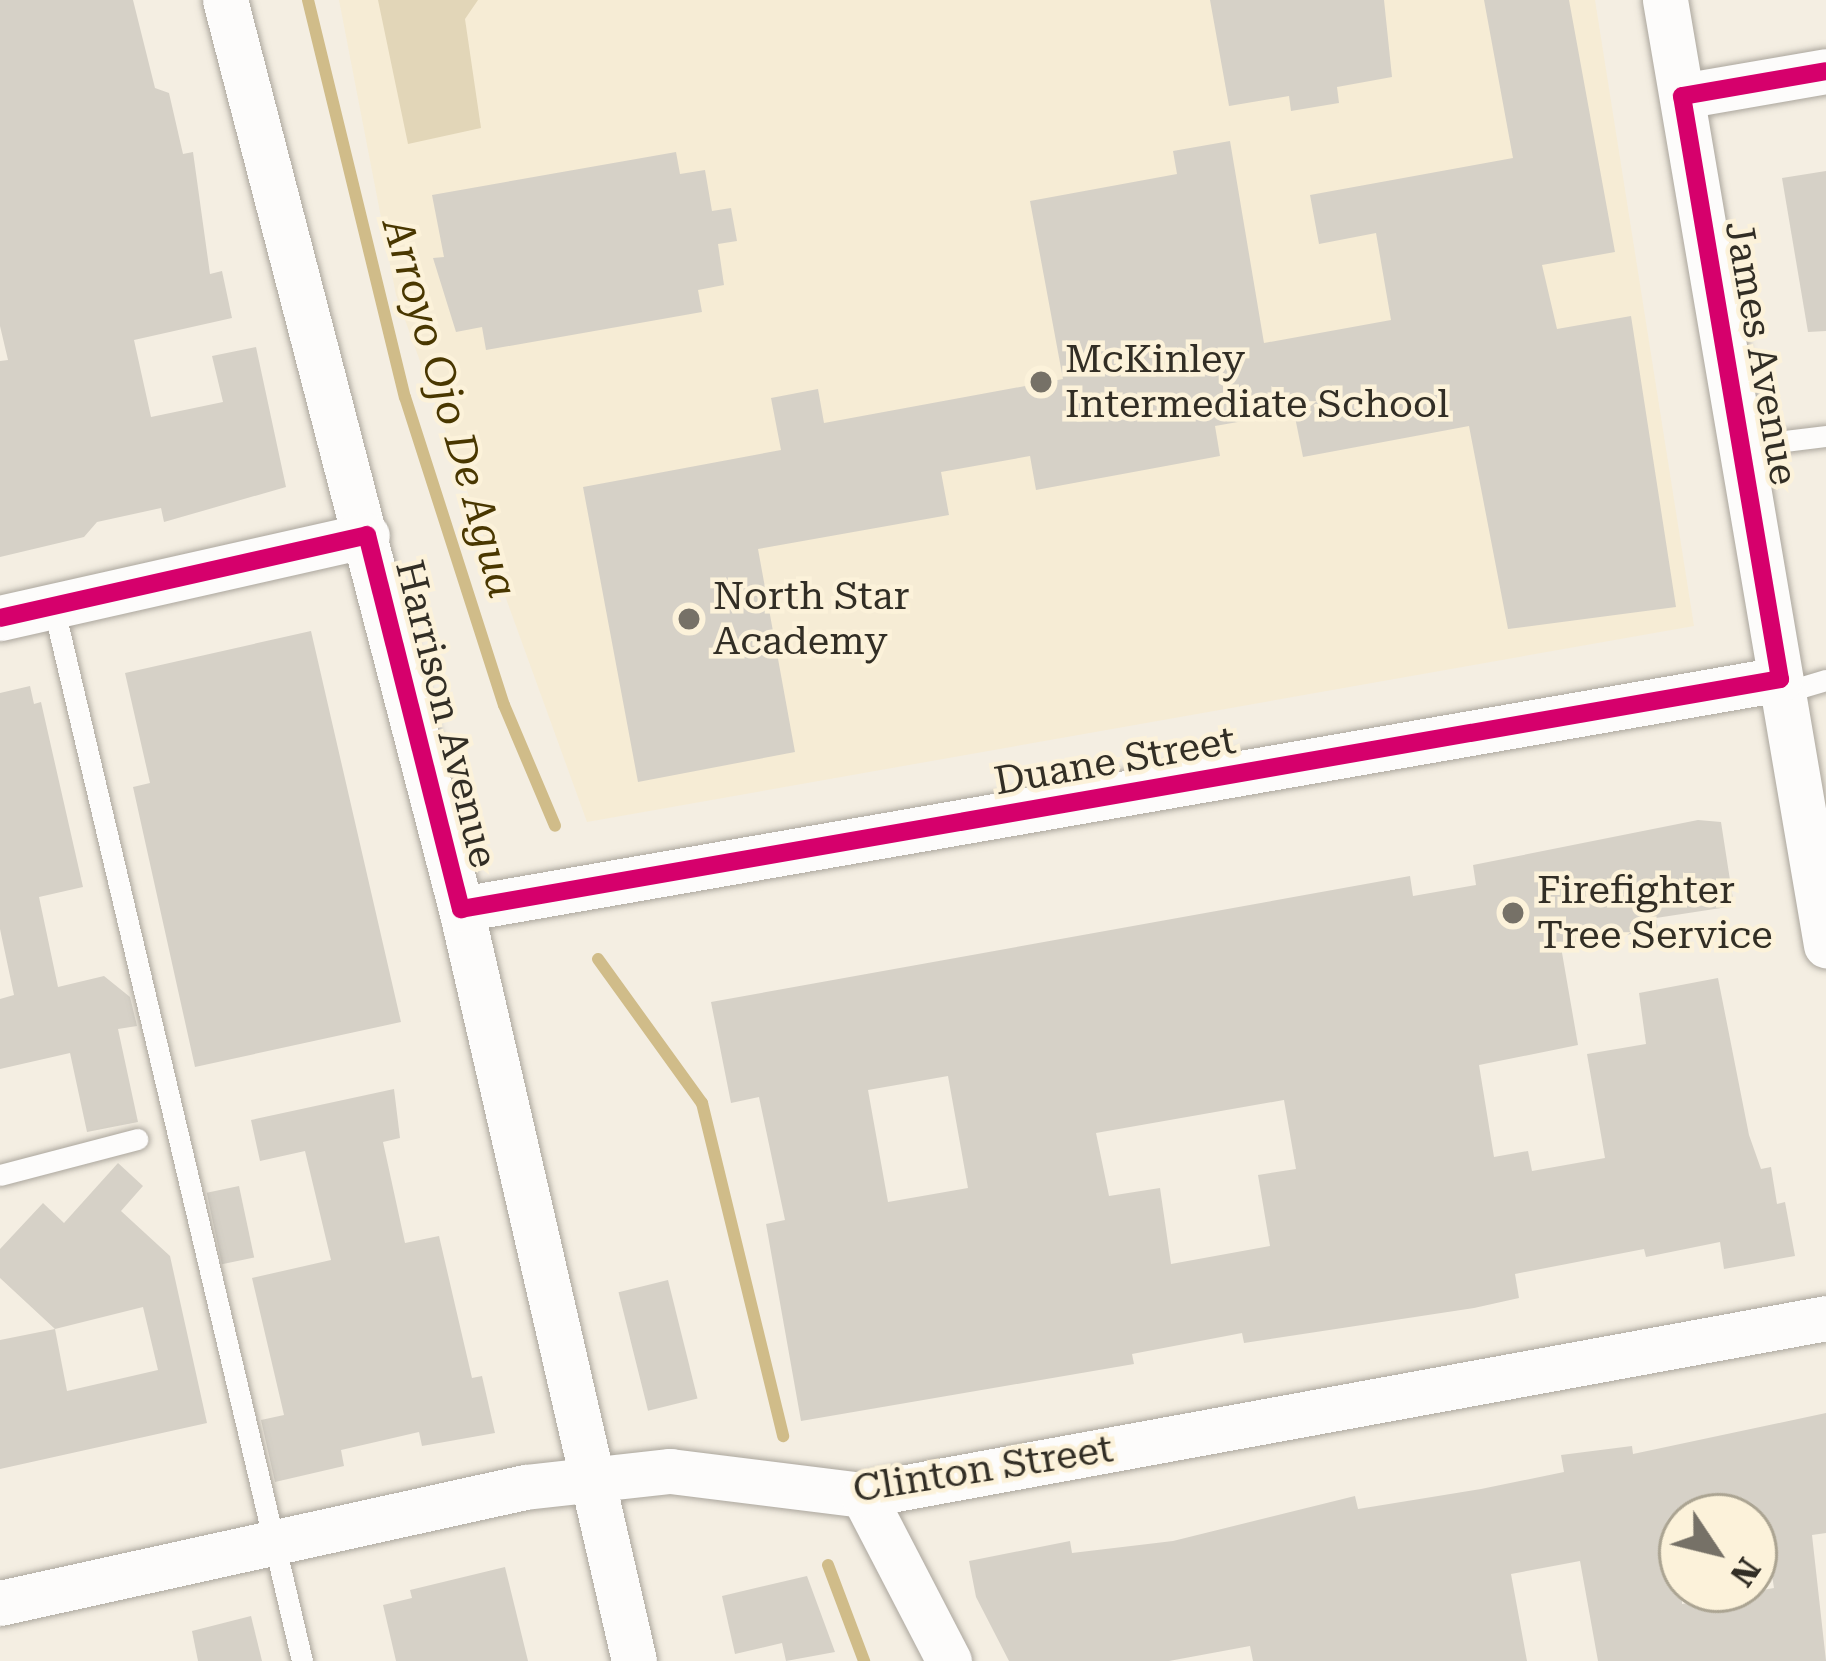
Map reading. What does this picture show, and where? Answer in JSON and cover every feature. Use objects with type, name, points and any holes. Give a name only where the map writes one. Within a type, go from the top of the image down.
[{"type":"street","name":"Harrison Avenue","points":[[224,0],[368,535],[461,908],[634,1661]]},
{"type":"street","name":"James Avenue","points":[[1665,0],[1826,945]]},
{"type":"street","points":[[1682,96],[1826,70]]},
{"type":"street","points":[[0,618],[368,535]]},
{"type":"street","name":"Duane Street","points":[[461,908],[1781,686]]},
{"type":"street","name":"Clinton Street","points":[[0,1603],[592,1477],[670,1471],[863,1495],[1826,1318]]},
{"type":"street","points":[[863,1495],[949,1661]]},
{"type":"lane","points":[[1744,446],[1826,436]]},
{"type":"lane","points":[[53,604],[271,1546],[302,1661]]},
{"type":"lane","points":[[1781,686],[1826,680]]},
{"type":"lane","points":[[0,1175],[137,1139]]},
{"type":"shaded area","name":"McKinley Intermediate School","points":[[339,0],[1595,0],[1694,626],[587,822],[396,295]]},
{"type":"shaded area","points":[[378,0],[478,0],[465,19],[481,128],[408,144]]},
{"type":"building","points":[[0,0],[133,0],[155,88],[169,93],[183,154],[193,152],[210,274],[222,271],[232,318],[134,340],[151,417],[223,402],[212,356],[256,347],[286,487],[164,522],[161,508],[97,522],[84,537],[0,557],[0,361],[8,360],[0,326]]},
{"type":"building","points":[[1210,0],[1384,0],[1392,77],[1337,87],[1339,103],[1291,111],[1289,96],[1229,106]]},
{"type":"building","points":[[1484,0],[1569,0],[1615,252],[1542,265],[1557,329],[1631,316],[1676,607],[1508,629],[1469,426],[1303,457],[1294,412],[1215,426],[1220,456],[1036,490],[1030,456],[941,472],[949,515],[758,549],[795,752],[638,782],[583,487],[781,450],[771,398],[818,389],[824,423],[1063,379],[1030,201],[1177,174],[1173,151],[1230,141],[1264,343],[1391,320],[1376,233],[1319,244],[1310,195],[1513,158]]},
{"type":"building","points":[[676,152],[680,174],[705,170],[712,211],[731,208],[737,241],[718,244],[724,285],[698,290],[702,312],[486,350],[482,327],[456,332],[433,258],[444,257],[432,195]]},
{"type":"building","points":[[1826,171],[1826,331],[1808,332],[1782,178]]},
{"type":"building","points":[[311,631],[401,1022],[195,1067],[133,787],[150,783],[125,673]]},
{"type":"building","points":[[30,686],[34,704],[41,702],[83,887],[39,897],[58,987],[104,976],[130,997],[137,1026],[118,1029],[138,1122],[87,1132],[70,1053],[0,1069],[0,999],[14,995],[0,929],[0,693]]},
{"type":"building","points":[[1698,820],[1721,822],[1734,906],[1656,918],[1658,929],[1561,947],[1578,1045],[1479,1065],[1494,1157],[1528,1151],[1532,1171],[1605,1158],[1587,1054],[1646,1044],[1639,993],[1718,978],[1749,1135],[1761,1169],[1771,1167],[1777,1204],[1785,1202],[1795,1256],[1724,1269],[1720,1242],[1646,1257],[1644,1249],[1515,1274],[1519,1298],[1474,1308],[1244,1343],[1242,1333],[1132,1354],[1134,1364],[801,1421],[766,1224],[785,1220],[759,1097],[731,1103],[711,1002],[1410,876],[1413,896],[1476,885],[1473,865]],"holes":[[[948,1076],[968,1188],[888,1202],[868,1090]],[[1284,1100],[1296,1169],[1258,1175],[1270,1246],[1171,1264],[1160,1188],[1109,1196],[1096,1133]]]},
{"type":"building","points":[[394,1089],[400,1138],[383,1142],[405,1243],[439,1236],[472,1378],[482,1376],[495,1433],[422,1446],[419,1432],[341,1450],[344,1466],[275,1482],[261,1420],[284,1415],[252,1278],[331,1260],[305,1151],[260,1161],[251,1120]]},
{"type":"building","points":[[118,1163],[143,1186],[121,1211],[170,1256],[207,1423],[0,1469],[0,1340],[55,1329],[0,1278],[0,1249],[43,1203],[64,1223]],"holes":[[[143,1307],[158,1370],[67,1391],[55,1329]]]},
{"type":"building","points":[[239,1186],[254,1257],[222,1264],[207,1193]]},
{"type":"building","points":[[668,1280],[698,1398],[648,1411],[619,1292]]},
{"type":"building","points":[[1826,1413],[1826,1533],[1812,1535],[1826,1661],[1598,1661],[1580,1561],[1511,1574],[1527,1661],[1253,1661],[1250,1646],[1169,1661],[1009,1661],[976,1597],[969,1561],[1070,1541],[1072,1553],[1173,1541],[1355,1496],[1358,1509],[1481,1489],[1564,1472],[1561,1455],[1632,1446],[1633,1454]]},
{"type":"building","points":[[505,1567],[528,1661],[396,1661],[383,1605],[412,1598],[410,1590]]},
{"type":"building","points":[[807,1576],[835,1652],[786,1661],[782,1643],[735,1654],[722,1596]]},
{"type":"building","points":[[251,1616],[262,1661],[198,1661],[192,1631]]},
{"type":"waterway","name":"Arroyo Ojo De Agua","points":[[308,0],[405,397],[504,705],[555,826]]},
{"type":"waterway","name":"Arroyo Ojo De Agua","points":[[598,959],[702,1103],[783,1436]]},
{"type":"waterway","name":"Arroyo Ojo De Agua","points":[[828,1565],[864,1661]]},
{"type":"cycle path","points":[[0,618],[367,535],[461,909],[1780,679],[1682,96],[1826,71]]},
{"type":"place","name":"McKinley Intermediate School","points":[[1041,382]]},
{"type":"place","name":"North Star Academy","points":[[689,619]]},
{"type":"place","name":"Firefighter Tree Service","points":[[1513,913]]}]
